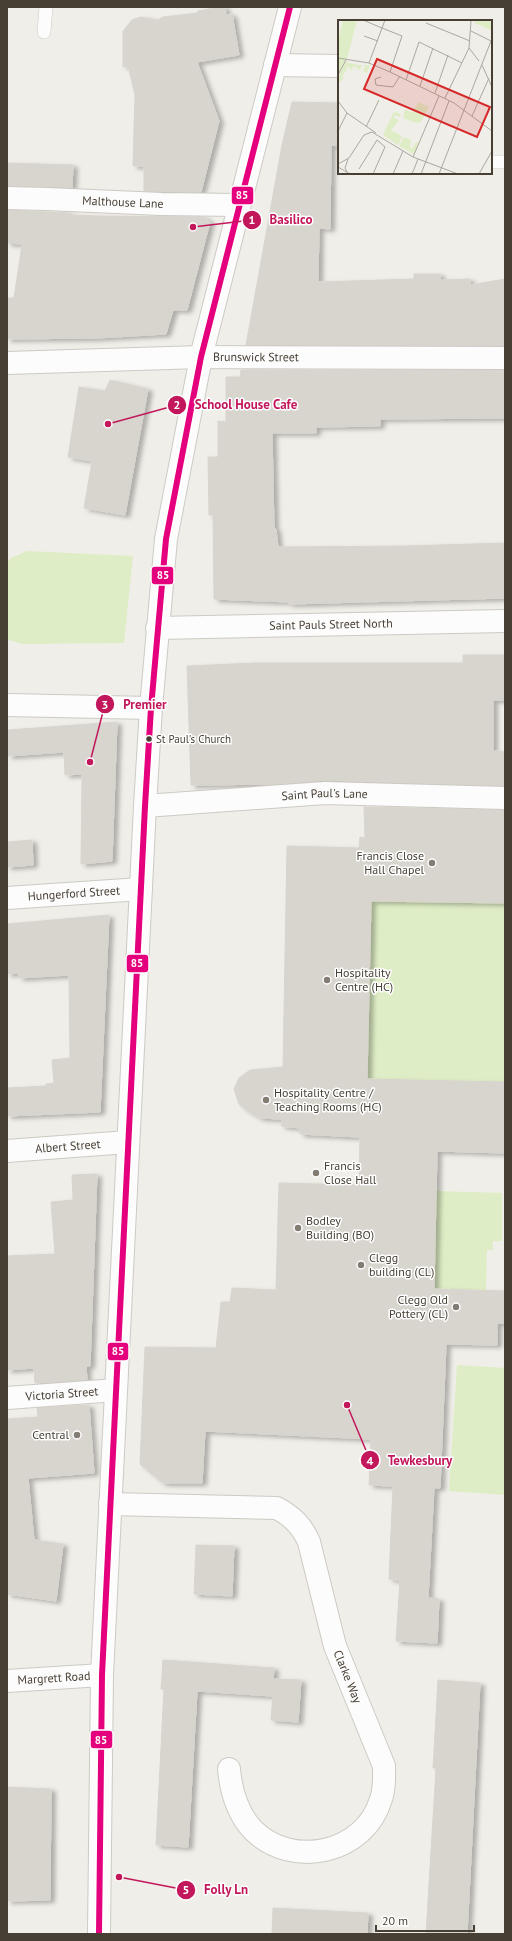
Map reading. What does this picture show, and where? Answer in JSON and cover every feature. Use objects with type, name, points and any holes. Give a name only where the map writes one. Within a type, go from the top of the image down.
[{"type":"street","points":[[99,1934],[102,1675],[145,806],[157,628],[166,539],[201,357],[290,7]]},
{"type":"street","points":[[275,65],[338,66]]},
{"type":"street","name":"Malthouse Lane","points":[[7,198],[47,198],[161,204],[239,205]]},
{"type":"street","name":"Brunswick Street","points":[[7,363],[201,357],[505,358]]},
{"type":"street","name":"Saint Pauls Street North","points":[[157,628],[505,621]]},
{"type":"street","points":[[7,705],[151,708]]},
{"type":"street","name":"Saint Paul's Lane","points":[[145,806],[325,793],[505,798]]},
{"type":"street","name":"Hungerford Street","points":[[7,898],[141,889]]},
{"type":"street","name":"Albert Street","points":[[7,1152],[128,1142]]},
{"type":"street","name":"Victoria Street","points":[[7,1398],[116,1390]]},
{"type":"street","name":"Clarke Way","points":[[110,1504],[277,1508],[297,1522],[304,1531],[309,1542],[334,1646],[384,1766],[384,1783],[381,1800],[374,1815],[364,1828],[351,1840],[336,1848],[319,1852],[301,1852],[284,1848],[267,1841],[253,1830],[242,1815],[235,1801],[229,1769]]},
{"type":"street","name":"Margrett Road","points":[[7,1680],[102,1675]]},
{"type":"lane","points":[[44,32],[46,7]]},
{"type":"lane","points":[[492,162],[505,162]]},
{"type":"green space","points":[[27,551],[133,556],[124,643],[23,644],[8,640],[7,563],[11,558]]},
{"type":"green space","points":[[371,893],[505,903],[505,1082],[367,1079]]},
{"type":"green space","points":[[436,1191],[502,1193],[502,1241],[493,1241],[493,1250],[487,1250],[486,1290],[415,1289]]},
{"type":"green space","points":[[457,1365],[505,1368],[505,1495],[449,1491]]},
{"type":"building","points":[[225,7],[226,15],[232,14],[239,55],[197,62],[219,121],[201,192],[144,191],[144,166],[133,166],[135,95],[128,66],[123,67],[123,31],[132,20],[141,17],[158,20],[163,17],[198,13],[198,11]]},
{"type":"building","points":[[292,102],[338,103],[338,146],[331,145],[330,229],[319,228],[318,282],[414,279],[414,274],[440,274],[440,280],[470,279],[470,285],[505,279],[505,346],[246,345],[282,145]]},
{"type":"building","points":[[7,163],[73,165],[72,188],[7,186]]},
{"type":"building","points":[[7,210],[71,213],[71,215],[98,216],[204,217],[210,222],[187,310],[173,310],[166,334],[97,338],[7,339],[7,298],[14,298],[22,244],[7,243]]},
{"type":"building","points":[[241,370],[505,370],[505,418],[380,419],[380,426],[316,427],[316,433],[272,433],[274,528],[276,529],[278,547],[405,546],[505,543],[505,598],[289,604],[289,602],[214,599],[213,515],[209,515],[208,457],[218,457],[218,421],[226,422],[226,377],[240,377]]},
{"type":"building","points":[[110,380],[148,389],[125,515],[84,508],[92,461],[68,457],[79,387],[105,391]]},
{"type":"building","points":[[463,655],[505,655],[505,700],[493,700],[493,751],[505,752],[505,786],[325,780],[282,784],[191,785],[187,666],[256,663],[463,663]]},
{"type":"building","points":[[117,722],[112,861],[81,864],[82,774],[65,775],[64,752],[8,756],[8,730]]},
{"type":"building","points":[[364,807],[505,810],[505,903],[371,901],[367,1079],[505,1082],[505,1153],[437,1151],[434,1289],[505,1291],[505,1323],[497,1323],[497,1345],[446,1344],[440,1488],[434,1488],[428,1598],[439,1599],[437,1643],[396,1641],[400,1580],[389,1579],[393,1486],[369,1485],[371,1439],[205,1431],[202,1483],[163,1483],[140,1464],[145,1347],[216,1348],[221,1302],[230,1302],[232,1288],[276,1290],[279,1183],[359,1185],[360,1137],[300,1134],[300,1128],[281,1126],[282,1119],[260,1118],[245,1109],[239,1104],[234,1089],[239,1078],[250,1070],[283,1067],[287,846],[359,848],[360,837],[365,838]]},
{"type":"building","points":[[32,840],[33,865],[7,867],[7,842]]},
{"type":"building","points":[[109,915],[100,1112],[7,1116],[7,1088],[46,1086],[46,1084],[54,1083],[52,1060],[70,1058],[69,975],[19,978],[19,973],[7,974],[7,924]]},
{"type":"building","points":[[97,1174],[90,1366],[86,1366],[87,1380],[35,1383],[34,1368],[7,1370],[7,1256],[55,1254],[51,1202],[73,1200],[72,1175]]},
{"type":"building","points":[[89,1405],[94,1473],[28,1478],[34,1540],[63,1544],[56,1601],[7,1594],[7,1419],[38,1417],[37,1408]]},
{"type":"building","points":[[196,1545],[234,1546],[232,1596],[194,1594]]},
{"type":"building","points":[[163,1660],[274,1668],[272,1696],[197,1691],[188,1847],[156,1845],[164,1689],[161,1689]]},
{"type":"building","points":[[274,1679],[301,1680],[298,1722],[271,1720]]},
{"type":"building","points":[[438,1680],[480,1683],[467,1934],[426,1934],[436,1768],[433,1768]]},
{"type":"building","points":[[7,1787],[51,1789],[50,1900],[7,1901]]},
{"type":"building","points":[[273,1908],[368,1913],[367,1934],[272,1934]]},
{"type":"transit line","name":"85","points":[[99,1934],[102,1675],[145,806],[151,708],[166,539],[201,357],[290,7]]},
{"type":"place","name":"Basilico","points":[[193,227]]},
{"type":"place","name":"School House Cafe","points":[[108,424]]},
{"type":"place","name":"St Paul's Church","points":[[149,739]]},
{"type":"place","name":"Premier","points":[[90,762]]},
{"type":"place","name":"Francis Close Hall Chapel","points":[[432,863]]},
{"type":"place","name":"Hospitality Centre (HC)","points":[[327,980]]},
{"type":"place","name":"Hospitality Centre / Teaching Rooms (HC)","points":[[266,1100]]},
{"type":"place","name":"Francis Close Hall","points":[[316,1173]]},
{"type":"place","name":"Bodley Building (BO)","points":[[298,1228]]},
{"type":"place","name":"Clegg building (CL)","points":[[361,1265]]},
{"type":"place","name":"Clegg Old Pottery (CL)","points":[[456,1307]]},
{"type":"place","name":"Tewkesbury","points":[[347,1405]]},
{"type":"place","name":"Central","points":[[77,1435]]},
{"type":"place","name":"Folly Ln","points":[[119,1877]]}]
